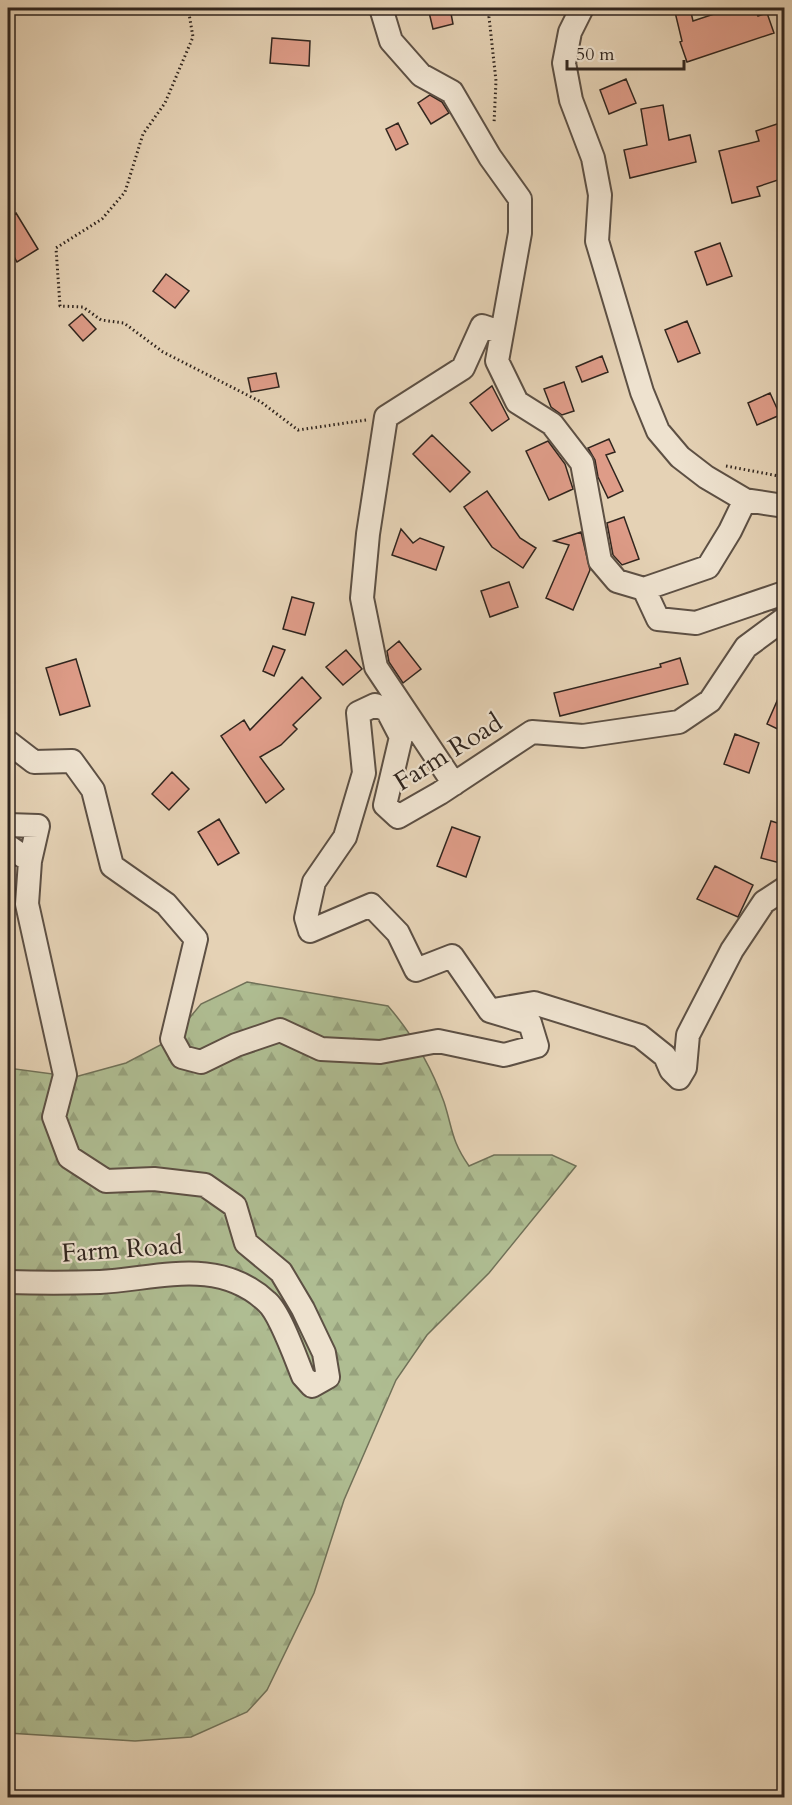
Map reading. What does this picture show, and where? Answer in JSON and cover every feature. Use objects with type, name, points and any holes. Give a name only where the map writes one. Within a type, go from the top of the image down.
[{"type":"street","points":[[381,8],[391,41],[421,75],[452,92],[490,156],[520,199],[520,233],[496,361],[517,402],[552,424],[582,463],[600,561],[617,581],[644,589],[708,567],[745,500]]},
{"type":"street","points":[[582,8],[570,32],[564,63],[571,100],[593,158],[600,195],[597,241],[642,392],[658,432],[680,457],[705,477],[745,500],[784,506]]},
{"type":"street","points":[[454,784],[376,667],[362,598],[368,534],[386,417],[463,368],[482,327],[500,332]]},
{"type":"street","points":[[644,589],[658,619],[696,623],[784,592]]},
{"type":"street","name":"Farm Road","points":[[490,1011],[452,956],[416,970],[398,933],[371,905],[310,931],[306,918],[314,882],[345,837],[364,773],[358,713],[375,705],[387,710],[401,737],[385,806],[398,817],[454,784],[532,732],[583,736],[679,722],[710,700],[746,647],[784,619]]},
{"type":"street","points":[[8,742],[34,762],[72,761],[93,790],[112,866],[166,904],[196,939],[172,1039],[182,1057],[201,1062],[236,1045],[280,1030],[321,1049],[380,1052],[438,1041],[504,1055],[537,1046],[530,1023],[490,1011]]},
{"type":"street","name":"Farm Road","points":[[8,825],[38,826],[30,861],[27,904],[65,1075],[54,1117],[69,1157],[106,1181],[154,1179],[205,1185],[235,1206],[246,1243],[281,1272],[303,1310],[324,1353],[328,1377],[312,1386],[303,1376],[269,1302],[238,1283],[195,1272],[139,1275],[102,1282],[8,1282]]},
{"type":"street","points":[[8,846],[30,861]]},
{"type":"street","points":[[490,1011],[534,1003],[640,1036],[665,1056],[671,1070],[679,1078],[686,1068],[688,1035],[732,950],[764,902],[784,889]]},
{"type":"path","points":[[188,8],[193,37],[165,103],[143,134],[124,192],[102,219],[56,248],[60,306],[83,307],[101,320],[124,323],[163,352],[261,402],[298,430],[386,417]]},
{"type":"path","points":[[492,8],[489,17],[496,81],[493,122],[498,132]]},
{"type":"path","points":[[705,477],[728,465],[784,477]]},
{"type":"green space","points":[[247,982],[388,1006],[427,1063],[444,1102],[456,1142],[469,1166],[494,1155],[552,1155],[576,1166],[489,1273],[427,1335],[396,1380],[344,1500],[314,1593],[267,1690],[247,1712],[191,1737],[135,1741],[8,1733],[8,1068],[75,1077],[126,1063],[172,1039],[201,1004]]},
{"type":"building","points":[[428,8],[450,8],[453,24],[433,29]]},
{"type":"building","points":[[674,8],[690,8],[693,21],[732,8],[755,8],[758,16],[767,13],[774,33],[687,62],[680,42],[682,41]]},
{"type":"building","points":[[272,38],[310,41],[309,66],[270,63]]},
{"type":"building","points":[[626,79],[636,103],[609,114],[600,90]]},
{"type":"building","points":[[430,95],[442,102],[449,113],[431,124],[418,103]]},
{"type":"building","points":[[663,105],[669,140],[690,135],[696,162],[630,178],[624,150],[647,145],[641,109]]},
{"type":"building","points":[[398,123],[408,144],[396,150],[386,129]]},
{"type":"building","points":[[780,123],[784,136],[784,178],[757,187],[760,196],[732,203],[719,151],[759,141],[756,131]]},
{"type":"building","points":[[16,213],[38,249],[17,262],[8,246],[8,218]]},
{"type":"building","points":[[720,243],[732,276],[707,285],[695,252]]},
{"type":"building","points":[[166,274],[189,291],[175,308],[153,291]]},
{"type":"building","points":[[82,314],[96,329],[83,341],[69,325]]},
{"type":"building","points":[[687,321],[700,353],[678,362],[665,330]]},
{"type":"building","points":[[602,356],[608,372],[582,382],[576,367]]},
{"type":"building","points":[[276,373],[279,387],[251,392],[248,378]]},
{"type":"building","points":[[564,382],[574,411],[562,415],[551,407],[544,389]]},
{"type":"building","points":[[492,386],[509,419],[492,431],[470,403]]},
{"type":"building","points":[[770,393],[780,415],[757,425],[748,403]]},
{"type":"building","points":[[432,435],[470,472],[450,492],[413,454]]},
{"type":"building","points":[[609,439],[615,452],[606,455],[623,491],[608,498],[598,477],[595,460],[588,448]]},
{"type":"building","points":[[548,441],[565,464],[573,489],[549,500],[526,451]]},
{"type":"building","points":[[487,491],[520,538],[536,548],[523,568],[492,547],[464,507]]},
{"type":"building","points":[[624,517],[639,559],[622,565],[613,555],[607,523]]},
{"type":"building","points":[[401,529],[413,543],[420,538],[444,547],[436,570],[392,555]]},
{"type":"building","points":[[581,532],[590,570],[573,610],[546,598],[569,545],[554,541]]},
{"type":"building","points":[[509,582],[518,607],[490,617],[481,591]]},
{"type":"building","points":[[292,597],[314,603],[305,635],[283,629]]},
{"type":"building","points":[[399,641],[421,669],[403,683],[389,662],[387,651]]},
{"type":"building","points":[[273,646],[285,650],[274,676],[263,671]]},
{"type":"building","points":[[346,650],[362,669],[343,685],[326,667]]},
{"type":"building","points":[[680,658],[688,684],[560,716],[554,693],[661,667],[660,664]]},
{"type":"building","points":[[76,659],[90,706],[60,715],[46,668]]},
{"type":"building","points":[[302,677],[321,698],[293,725],[297,729],[281,745],[260,757],[284,789],[266,803],[221,736],[244,720],[250,730]]},
{"type":"building","points":[[784,685],[784,732],[767,724]]},
{"type":"building","points":[[735,734],[759,743],[749,773],[724,764]]},
{"type":"building","points":[[172,772],[189,789],[169,810],[152,794]]},
{"type":"building","points":[[219,819],[239,853],[218,865],[198,832]]},
{"type":"building","points":[[771,821],[784,825],[784,864],[761,858]]},
{"type":"building","points":[[452,827],[480,837],[466,877],[437,866]]},
{"type":"building","points":[[715,866],[753,885],[738,917],[697,899]]}]
